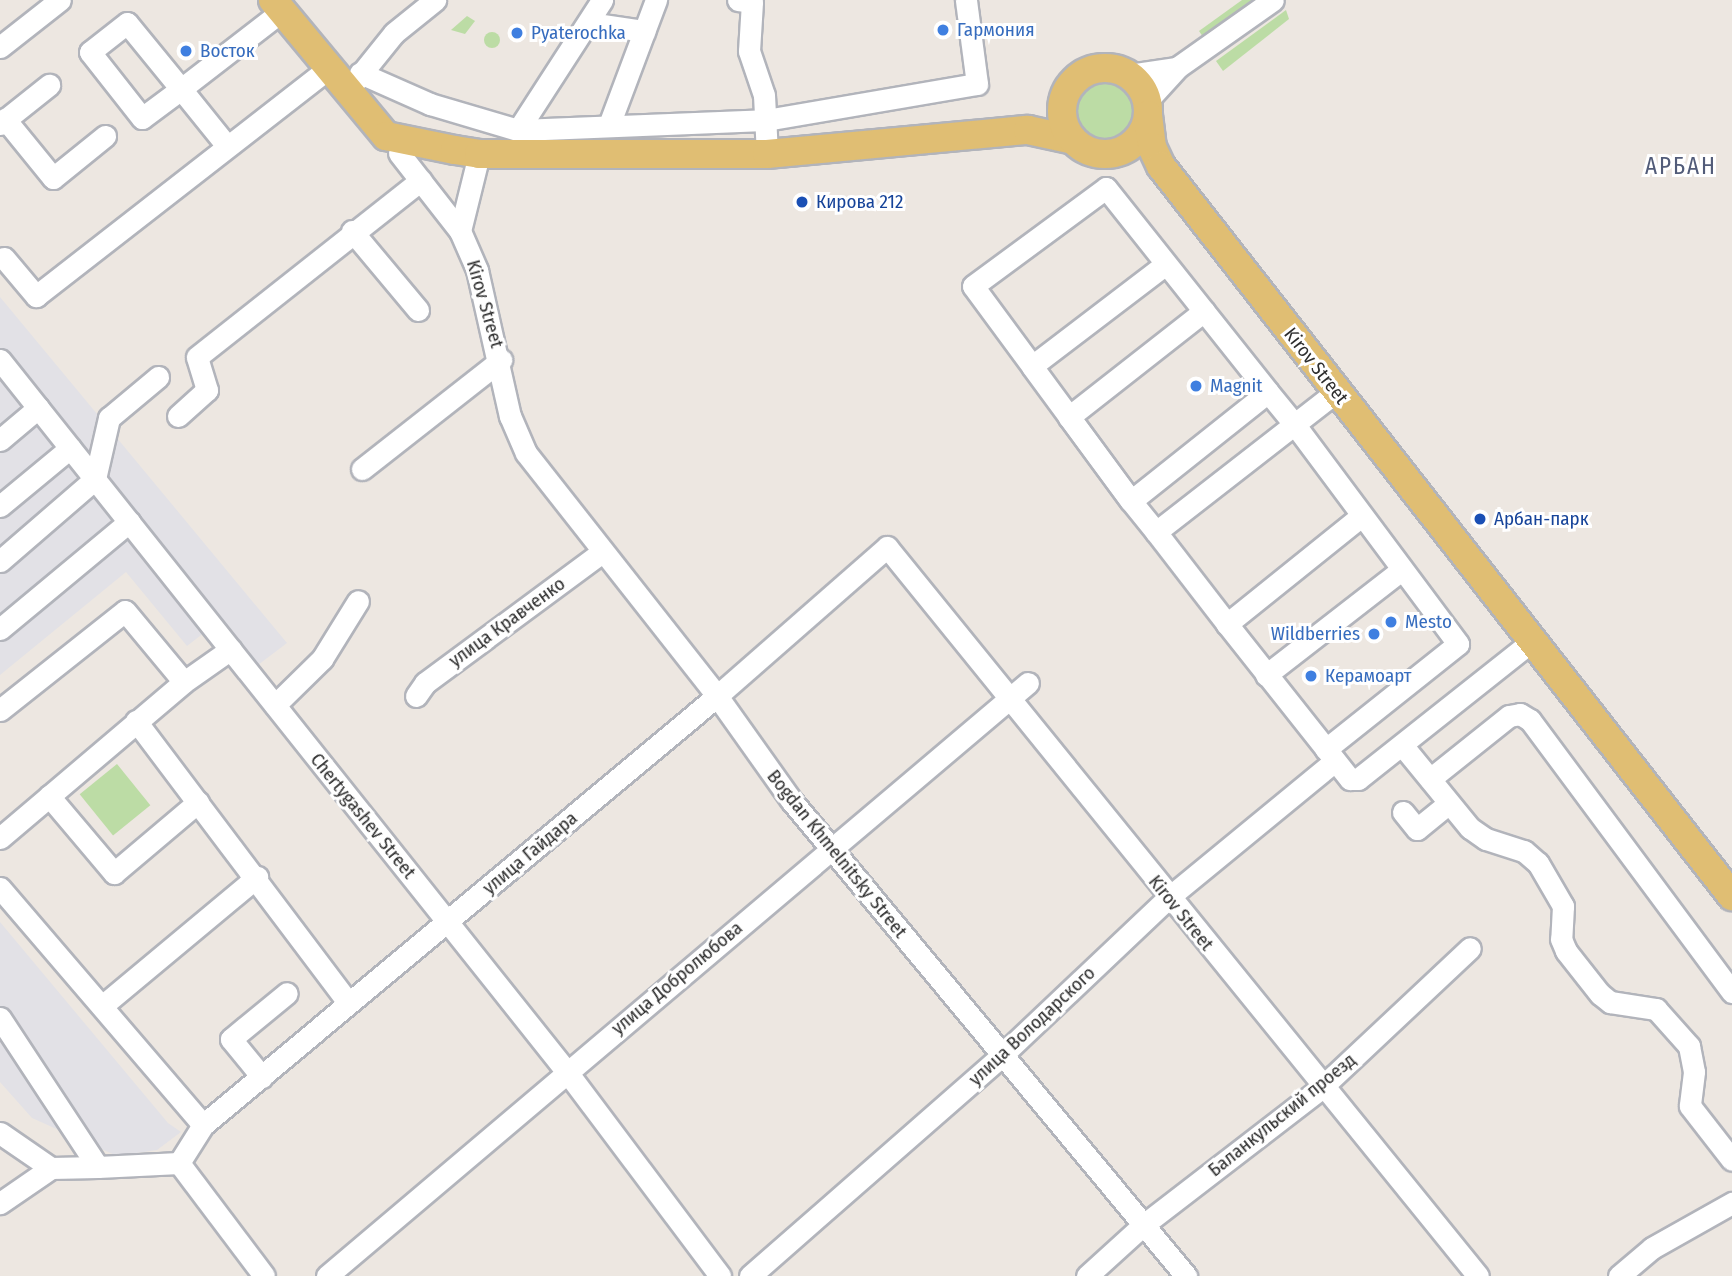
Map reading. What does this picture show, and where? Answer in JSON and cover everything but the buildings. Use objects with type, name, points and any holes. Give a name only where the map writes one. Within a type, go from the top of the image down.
[{"type":"main road","points":[[278,6],[329,68],[354,82],[392,145],[479,154],[767,154],[1028,130],[1073,140],[1096,153],[1122,150],[1161,166]]},
{"type":"main road","points":[[1073,140],[1065,126],[1063,102],[1070,85],[1092,70],[1110,68],[1129,75],[1148,108],[1152,147],[1161,166]]},
{"type":"main road","points":[[1028,130],[1063,102]]},
{"type":"main road","points":[[1122,150],[1142,132],[1148,108]]},
{"type":"main road","name":"Kirov Street","points":[[1161,166],[1732,896]]},
{"type":"street","points":[[0,47],[60,0]]},
{"type":"street","points":[[435,0],[394,33],[354,82],[518,130],[766,120],[976,84],[966,0]]},
{"type":"street","points":[[518,130],[602,0]]},
{"type":"street","points":[[609,125],[656,0]]},
{"type":"street","points":[[751,0],[749,51],[764,95],[767,154]]},
{"type":"street","points":[[1148,108],[1178,67],[1273,0]]},
{"type":"street","points":[[227,146],[181,89],[127,23],[90,52],[142,118],[181,89],[278,6]]},
{"type":"street","points":[[589,23],[644,31]]},
{"type":"street","points":[[1129,75],[1178,67]]},
{"type":"street","points":[[4,258],[36,296],[329,68]]},
{"type":"street","points":[[49,85],[3,122],[53,178],[105,136]]},
{"type":"street","name":"Kirov Street","points":[[392,145],[460,231],[477,270],[500,360],[510,416]]},
{"type":"street","points":[[460,231],[479,154]]},
{"type":"street","points":[[178,416],[207,390],[197,357],[352,231],[421,180]]},
{"type":"street","points":[[1131,501],[973,286],[1106,188],[1295,425],[1400,571],[1266,675]]},
{"type":"street","points":[[352,231],[418,310]]},
{"type":"street","points":[[1032,366],[1166,264]]},
{"type":"street","points":[[1203,311],[1069,417],[1266,675],[1354,780],[1532,641]]},
{"type":"street","points":[[362,469],[500,360]]},
{"type":"street","name":"Chertygashev Street","points":[[3,369],[38,408],[567,1072],[720,1276]]},
{"type":"street","points":[[0,561],[95,480],[108,418],[158,377]]},
{"type":"street","points":[[1131,501],[1268,392]]},
{"type":"street","points":[[1156,532],[1336,392]]},
{"type":"street","points":[[0,440],[38,408]]},
{"type":"street","name":"Bogdan Khmelnitsky Street","points":[[510,416],[526,453],[601,552],[717,696],[830,848],[1186,1276]]},
{"type":"street","points":[[0,506],[70,448]]},
{"type":"street","points":[[1227,624],[1360,517]]},
{"type":"street","points":[[0,629],[129,522]]},
{"type":"street","name":"Kirov Street","points":[[887,547],[1011,696],[1168,898],[1321,1088],[1478,1276]]},
{"type":"street","name":"улица Гайдара","points":[[179,1163],[202,1125],[717,696],[887,547]]},
{"type":"street","name":"улица Кравченко","points":[[416,696],[425,683],[601,552]]},
{"type":"street","name":"улица Володарского","points":[[750,1276],[1001,1056],[1168,898],[1315,778],[1331,755],[1458,644],[1400,571]]},
{"type":"street","points":[[275,705],[322,659],[358,601]]},
{"type":"street","points":[[0,710],[125,611],[184,682]]},
{"type":"street","points":[[0,838],[135,721],[231,649]]},
{"type":"street","name":"улица Добролюбова","points":[[327,1276],[1028,683]]},
{"type":"street","points":[[1430,779],[1509,716],[1520,714],[1530,720],[1732,992]]},
{"type":"street","points":[[135,721],[257,877],[348,1002]]},
{"type":"street","points":[[1402,745],[1478,834],[1524,851],[1538,863],[1563,906],[1561,939],[1566,951],[1600,994],[1610,1002],[1656,1009],[1689,1046],[1694,1072],[1690,1106],[1732,1160]]},
{"type":"street","points":[[49,796],[114,873],[198,802]]},
{"type":"street","points":[[1403,812],[1416,829],[1449,803]]},
{"type":"street","points":[[102,1006],[257,877]]},
{"type":"street","points":[[0,888],[202,1125]]},
{"type":"street","name":"Баланкульский проезд","points":[[1087,1276],[1142,1226],[1321,1088],[1471,948]]},
{"type":"street","points":[[262,1077],[231,1039],[286,993]]},
{"type":"street","points":[[0,1018],[98,1167]]},
{"type":"street","points":[[0,1133],[51,1168]]},
{"type":"street","points":[[0,1203],[51,1168],[179,1163],[264,1276]]},
{"type":"street","points":[[1619,1276],[1652,1248],[1732,1203]]},
{"type":"shaded area","points":[[0,297],[287,643],[242,677],[205,632],[187,646],[126,572],[0,675]]},
{"type":"shaded area","points":[[0,922],[168,1123],[181,1132],[157,1150],[117,1156],[32,1118],[0,1082]]},
{"type":"green space","points":[[1242,0],[1259,0],[1205,40],[1199,31]]},
{"type":"green space","points":[[1286,10],[1289,19],[1223,71],[1216,61]]},
{"type":"green space","points":[[467,16],[475,21],[465,34],[451,30]]},
{"type":"green space","points":[[492,32],[500,40],[492,48],[484,40]]},
{"type":"green space","points":[[1097,75],[1111,75],[1130,85],[1140,104],[1140,118],[1130,137],[1111,147],[1097,147],[1078,137],[1068,118],[1068,104],[1078,85]]},
{"type":"green space","points":[[117,764],[150,805],[113,835],[80,794]]},
{"type":"place","name":"Гармония","points":[[943,30]]},
{"type":"place","name":"Pyaterochka","points":[[517,33]]},
{"type":"place","name":"Восток","points":[[186,51]]},
{"type":"place","name":"Кирова 212","points":[[802,202]]},
{"type":"place","name":"Magnit","points":[[1196,386]]},
{"type":"place","name":"Арбан-парк","points":[[1480,519]]},
{"type":"place","name":"Mesto","points":[[1391,622]]},
{"type":"place","name":"Wildberries","points":[[1374,634]]},
{"type":"place","name":"Керамоарт","points":[[1311,676]]},
{"type":"district","name":"АРБАН","points":[[1681,166]]}]
